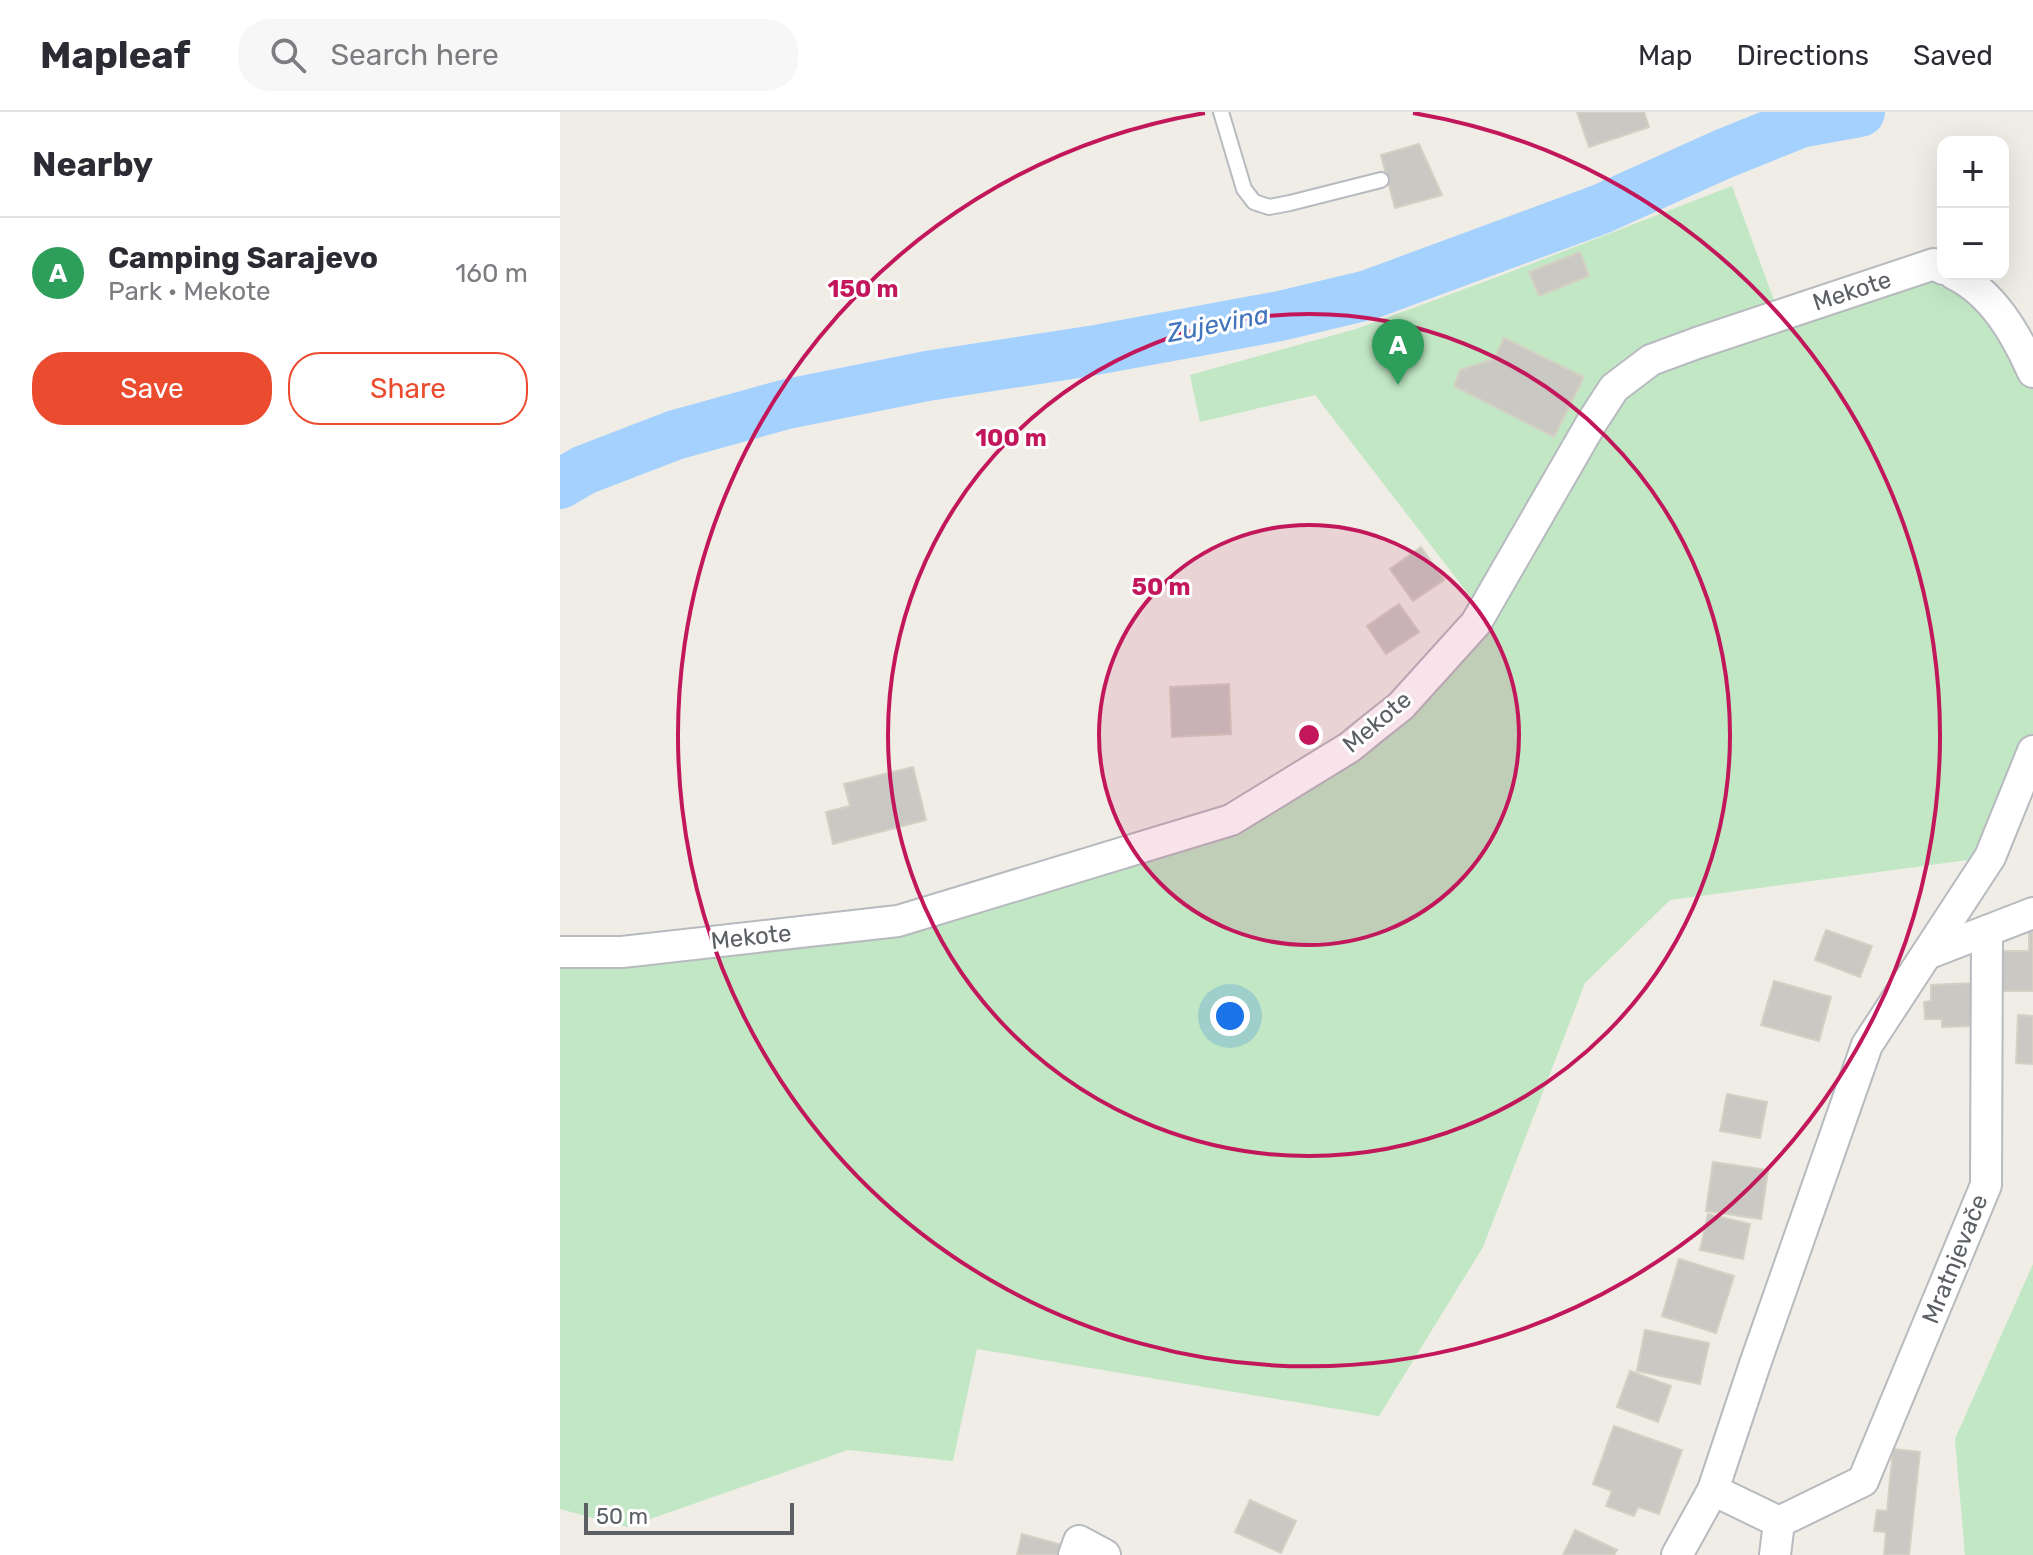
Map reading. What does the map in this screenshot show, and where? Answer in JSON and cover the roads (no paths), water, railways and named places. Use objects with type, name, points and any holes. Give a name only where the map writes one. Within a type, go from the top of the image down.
[{"type":"street","name":"Mekote","points":[[560,952],[622,952],[898,921],[1231,820],[1350,747],[1401,706],[1476,623],[1614,388],[1651,360],[1934,264],[1937,266]]},
{"type":"street","points":[[1963,280],[1989,298],[2022,347],[2033,372]]},
{"type":"street","points":[[1677,1555],[1713,1490],[1867,1045],[1990,857],[2033,751]]},
{"type":"street","points":[[1927,954],[2033,913]]},
{"type":"street","name":"Mratnjevače","points":[[1779,1522],[1863,1481],[1986,1185],[1987,931]]},
{"type":"street","points":[[1713,1490],[1779,1522],[1775,1555]]},
{"type":"street","points":[[1074,1555],[1079,1541],[1105,1555]]},
{"type":"lane","points":[[1221,112],[1244,189],[1254,202],[1269,207],[1381,180]]},
{"type":"waterway","name":"Zujevina","points":[[560,484],[584,470],[675,435],[787,404],[927,376],[1090,351],[1280,316],[1368,295],[1601,209],[1800,123],[1860,112]]},
{"type":"place","name":"Camping Sarajevo","points":[[1398,385]]}]
